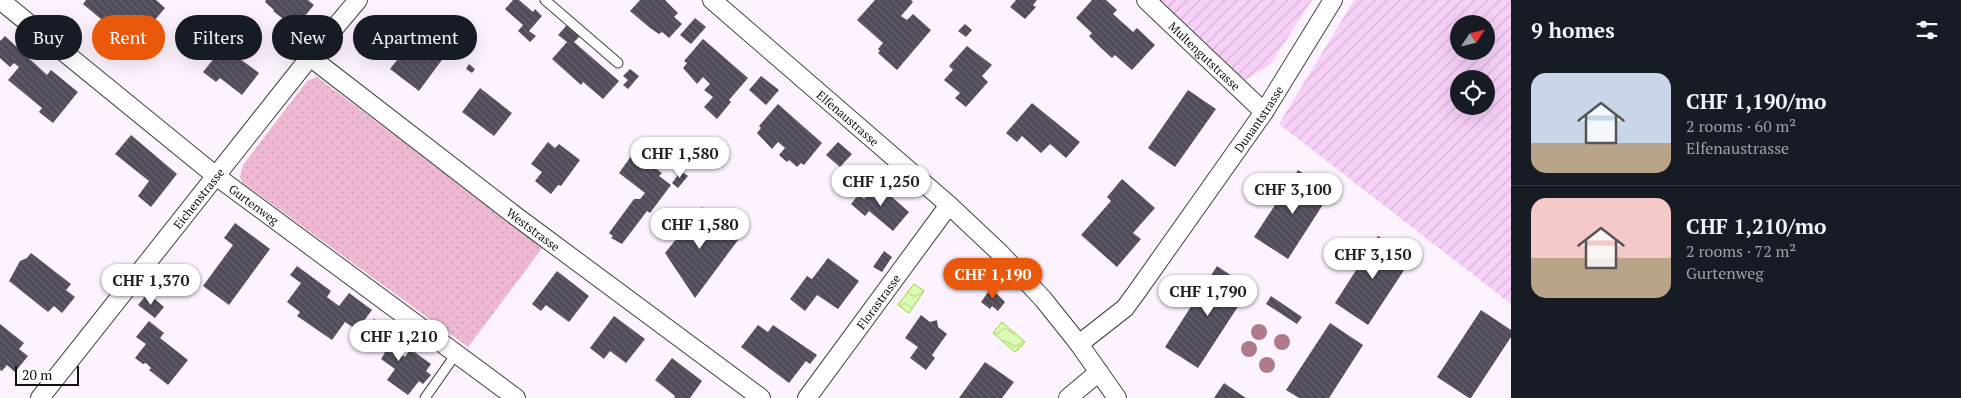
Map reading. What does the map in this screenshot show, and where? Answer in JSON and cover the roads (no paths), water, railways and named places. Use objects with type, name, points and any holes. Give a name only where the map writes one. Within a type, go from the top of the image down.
[{"type":"street","name":"Gurtenweg","points":[[0,0],[216,176],[516,398]]},
{"type":"street","name":"Eichenstrasse","points":[[343,18],[358,0]]},
{"type":"street","name":"Elfenaustrasse","points":[[712,0],[949,205],[1023,276],[1079,344],[1117,398]]},
{"type":"street","name":"Multengutstrasse","points":[[1146,0],[1264,112]]},
{"type":"street","name":"Dunantstrasse","points":[[1079,344],[1125,308],[1264,112],[1333,0]]},
{"type":"street","name":"Eichenstrasse","points":[[40,398],[308,60]]},
{"type":"street","name":"Weststrasse","points":[[314,60],[517,217],[761,398]]},
{"type":"street","name":"Florastrasse","points":[[807,398],[949,205]]},
{"type":"street","points":[[1068,398],[1099,372]]},
{"type":"lane","points":[[545,0],[618,63]]},
{"type":"lane","points":[[425,398],[456,354]]},
{"type":"water","points":[[914,284],[924,291],[909,313],[898,305]]},
{"type":"water","points":[[1002,322],[1025,342],[1015,352],[993,333]]}]
